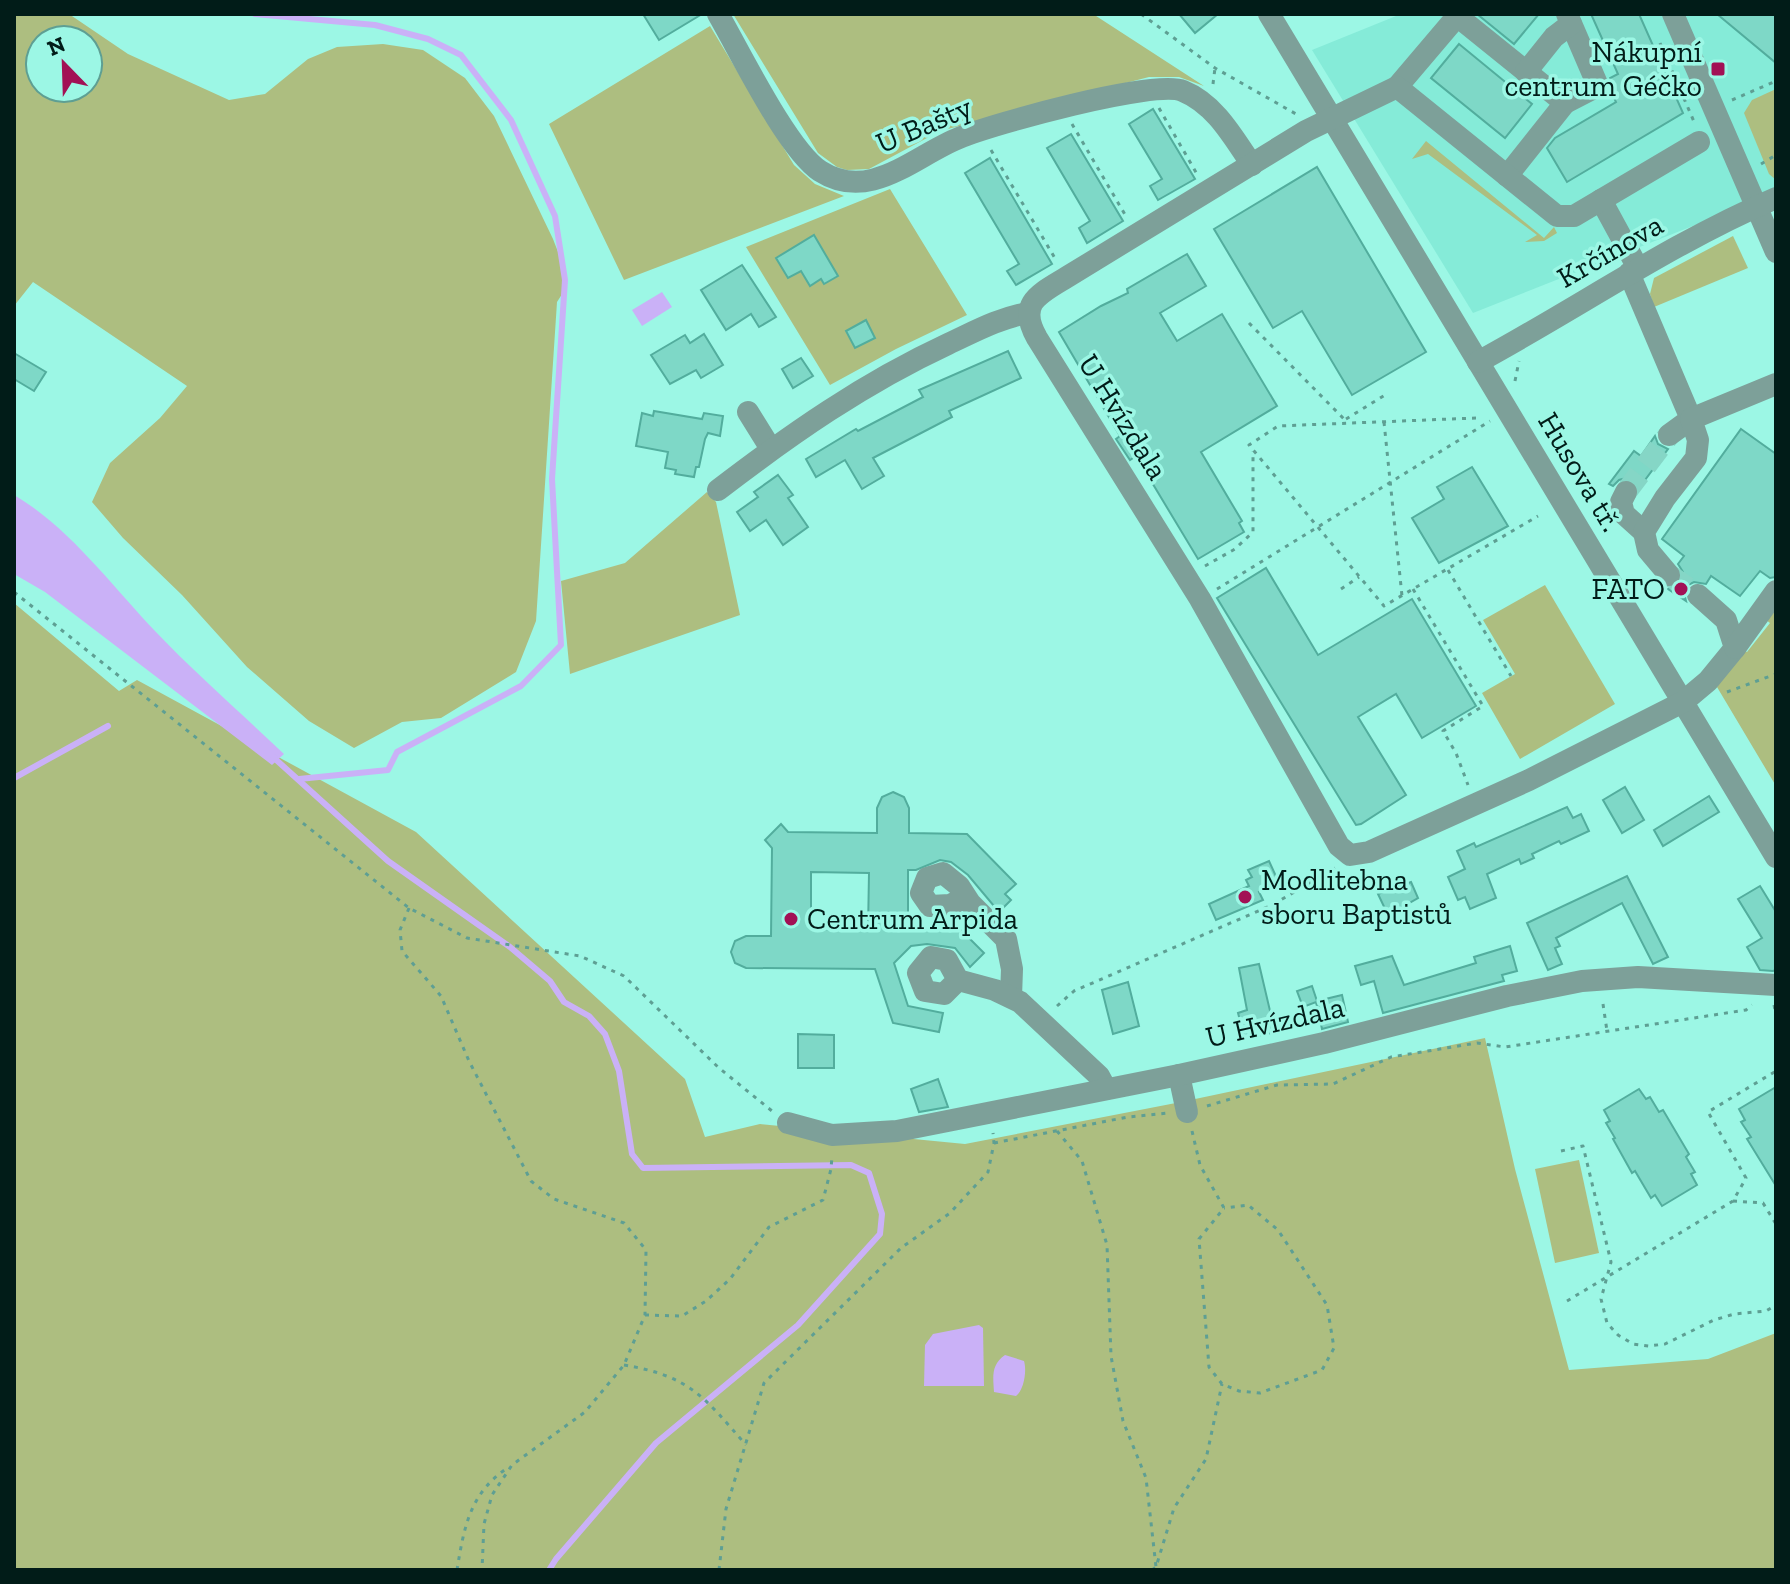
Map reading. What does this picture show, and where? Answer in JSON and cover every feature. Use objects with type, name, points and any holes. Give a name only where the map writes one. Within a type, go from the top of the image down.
[{"type":"street","name":"U Bašty","points":[[718,14],[796,148],[818,170],[842,182],[871,181],[894,173],[958,138],[1063,107],[1149,90],[1180,89],[1205,103],[1252,165]]},
{"type":"street","name":"Husova tř.","points":[[1269,14],[1776,857]]},
{"type":"street","points":[[1673,14],[1767,202],[1776,252]]},
{"type":"street","points":[[718,490],[836,404],[903,365],[1006,317],[1028,313],[1040,293],[1332,118],[1397,87],[1458,15],[1565,103]]},
{"type":"street","points":[[1507,176],[1565,103],[1598,86],[1569,19],[1526,72]]},
{"type":"street","points":[[1397,87],[1557,216],[1574,216],[1699,142]]},
{"type":"street","points":[[1601,200],[1633,270],[1698,440],[1696,458],[1665,498],[1646,541]]},
{"type":"street","name":"Krčínova","points":[[1478,362],[1529,335],[1633,270],[1722,222],[1767,202]]},
{"type":"street","name":"U Hvízdala","points":[[1028,313],[1037,338],[1187,577],[1339,846],[1350,855]]},
{"type":"street","points":[[1669,435],[1691,419],[1776,384]]},
{"type":"street","points":[[748,412],[771,449]]},
{"type":"street","points":[[1626,492],[1621,502],[1624,514],[1669,575]]},
{"type":"street","points":[[1698,595],[1726,620],[1735,648]]},
{"type":"street","points":[[1350,855],[1369,852],[1477,803],[1683,702],[1708,681],[1772,596]]},
{"type":"street","points":[[966,897],[950,905],[930,906],[921,893],[927,878],[943,873],[959,886],[970,903],[1006,939],[1012,969],[1011,997]]},
{"type":"street","name":"U Hvízdala","points":[[788,1123],[832,1135],[897,1131],[1179,1075],[1324,1043],[1507,996],[1582,981],[1638,977],[1776,985]]},
{"type":"street","points":[[958,980],[995,990],[1020,1002],[1099,1076],[1106,1089]]},
{"type":"street","points":[[1179,1075],[1187,1112]]},
{"type":"path","points":[[1141,14],[1215,68],[1296,114]]},
{"type":"path","points":[[1731,100],[1776,81]]},
{"type":"path","points":[[1149,90],[1207,192]]},
{"type":"path","points":[[1063,107],[1137,234]]},
{"type":"path","points":[[980,132],[1067,277]]},
{"type":"path","points":[[1759,164],[1776,155]]},
{"type":"path","points":[[1249,323],[1345,420]]},
{"type":"path","points":[[1340,423],[1385,395]]},
{"type":"path","points":[[1200,599],[1508,411]]},
{"type":"path","points":[[1476,418],[1278,426],[1249,445],[1384,606],[1538,516]]},
{"type":"path","points":[[1384,422],[1402,596]]},
{"type":"path","points":[[1187,577],[1235,549],[1253,532],[1253,451]]},
{"type":"path","points":[[1447,569],[1511,676]]},
{"type":"path","points":[[1341,589],[1359,577]]},
{"type":"path","points":[[1413,589],[1483,706],[1443,731],[1477,803]]},
{"type":"path","points":[[14,592],[409,908],[467,938],[580,956],[624,976],[719,1068],[788,1123]]},
{"type":"path","points":[[1715,693],[1727,692],[1776,674]]},
{"type":"path","points":[[1041,1021],[1074,991],[1272,905],[1334,869],[1350,855]]},
{"type":"path","points":[[409,908],[400,930],[402,951],[441,996],[469,1061],[531,1181],[554,1199],[624,1223],[646,1250],[645,1315],[624,1365],[585,1412],[491,1478],[468,1517],[457,1570]]},
{"type":"path","points":[[994,1143],[1128,1117],[1187,1112],[1277,1085],[1333,1084],[1391,1057],[1477,1043],[1505,1047],[1746,1010],[1758,1000]]},
{"type":"path","points":[[1603,1004],[1607,1031]]},
{"type":"path","points":[[1567,1301],[1733,1201],[1746,1178],[1708,1112],[1776,1071]]},
{"type":"path","points":[[1187,1112],[1200,1165],[1224,1208]]},
{"type":"path","points":[[719,1570],[726,1509],[764,1383],[901,1248],[950,1213],[988,1172],[994,1143],[992,1113]]},
{"type":"path","points":[[1057,1131],[1082,1161],[1107,1245],[1111,1356],[1123,1421],[1146,1478],[1154,1568]]},
{"type":"path","points":[[645,1315],[682,1316],[706,1301],[730,1279],[769,1227],[823,1200],[831,1169],[832,1135]]},
{"type":"path","points":[[1561,1151],[1583,1146],[1611,1262],[1601,1299],[1607,1323],[1618,1335],[1633,1344],[1665,1344],[1714,1320],[1734,1314],[1766,1311],[1776,1305]]},
{"type":"path","points":[[1733,1201],[1763,1203],[1776,1224]]},
{"type":"path","points":[[1248,1205],[1278,1230],[1327,1305],[1334,1348],[1322,1370],[1260,1393],[1239,1391],[1222,1384],[1209,1367],[1199,1239],[1224,1208],[1248,1205]]},
{"type":"path","points":[[624,1365],[658,1371],[698,1392],[746,1445]]},
{"type":"path","points":[[1154,1568],[1174,1508],[1206,1459],[1222,1384]]},
{"type":"path","points":[[482,1570],[484,1524],[492,1495],[512,1465]]},
{"type":"shaded area","points":[[14,14],[69,14],[84,24],[24,24],[24,104],[104,104],[104,38],[128,54],[229,100],[265,94],[308,59],[337,47],[383,44],[423,50],[465,78],[494,116],[565,270],[566,288],[557,302],[536,621],[516,672],[441,718],[402,722],[354,748],[309,721],[247,667],[92,502],[110,463],[160,418],[187,386],[33,282],[14,306]]},
{"type":"shaded area","points":[[733,14],[1093,14],[1204,86],[1179,77],[1149,77],[940,131],[869,169],[847,170],[837,167],[818,153]]},
{"type":"shaded area","points":[[1401,14],[1776,14],[1776,193],[1473,313],[1312,50]]},
{"type":"shaded area","points":[[710,26],[794,165],[815,184],[844,196],[624,280],[549,124]]},
{"type":"shaded area","points":[[1776,89],[1776,180],[1769,174],[1744,113],[1752,100]]},
{"type":"shaded area","points":[[1426,141],[1544,238],[1554,227],[1557,233],[1544,241],[1525,242],[1537,235],[1428,154],[1412,159]]},
{"type":"shaded area","points":[[890,189],[967,315],[830,385],[746,247]]},
{"type":"shaded area","points":[[1733,236],[1748,268],[1654,307],[1650,294],[1654,278]]},
{"type":"shaded area","points":[[662,292],[672,307],[642,326],[632,310]]},
{"type":"shaded area","points":[[707,492],[716,502],[740,615],[570,674],[561,581],[625,563]]},
{"type":"shaded area","points":[[14,495],[71,540],[171,647],[284,754],[272,765],[45,592],[14,574]]},
{"type":"shaded area","points":[[1545,585],[1615,704],[1520,759],[1482,693],[1515,674],[1483,620]]},
{"type":"shaded area","points":[[1776,598],[1776,786],[1717,687],[1738,648],[1747,652],[1770,623],[1762,617]]},
{"type":"shaded area","points":[[14,603],[119,691],[137,680],[416,832],[685,1079],[705,1137],[760,1124],[965,1144],[1485,1038],[1515,1169],[1569,1370],[1708,1359],[1776,1333],[1776,1570],[14,1570]]},
{"type":"shaded area","points":[[1579,1160],[1599,1253],[1555,1263],[1535,1169]]},
{"type":"shaded area","points":[[979,1325],[983,1328],[984,1386],[924,1386],[925,1345],[933,1334]]},
{"type":"shaded area","points":[[1005,1355],[1024,1361],[1024,1380],[1016,1396],[994,1392],[995,1367]]},
{"type":"building","points":[[643,14],[702,14],[659,40]]},
{"type":"building","points":[[1179,14],[1218,14],[1195,33]]},
{"type":"building","points":[[1477,14],[1539,14],[1514,44]]},
{"type":"building","points":[[1591,14],[1639,14],[1683,113],[1567,182],[1547,148],[1555,138],[1616,102],[1610,78],[1618,74]]},
{"type":"building","points":[[1717,14],[1776,14],[1776,63]]},
{"type":"building","points":[[1459,44],[1532,104],[1505,138],[1431,78]]},
{"type":"building","points":[[1153,109],[1195,179],[1158,200],[1150,186],[1162,179],[1129,124]]},
{"type":"building","points":[[1071,134],[1123,221],[1087,243],[1079,228],[1090,221],[1047,148]]},
{"type":"building","points":[[990,158],[1052,264],[1016,285],[1007,271],[1019,264],[965,173]]},
{"type":"building","points":[[1317,167],[1426,352],[1352,395],[1302,311],[1273,328],[1214,229]]},
{"type":"building","points":[[814,235],[838,276],[824,284],[821,279],[810,286],[801,271],[788,278],[776,258]]},
{"type":"building","points":[[1187,254],[1206,286],[1160,313],[1177,341],[1222,314],[1277,406],[1201,452],[1242,521],[1239,523],[1244,532],[1198,559],[1136,456],[1130,460],[1116,439],[1120,436],[1059,332],[1128,293],[1127,289]]},
{"type":"building","points":[[742,265],[776,317],[759,327],[751,314],[726,330],[701,290]]},
{"type":"building","points":[[866,320],[875,338],[855,348],[846,331]]},
{"type":"building","points":[[704,334],[723,365],[701,378],[696,370],[670,384],[651,355],[685,335],[690,343]]},
{"type":"building","points":[[1008,351],[1021,378],[949,411],[952,417],[873,458],[884,476],[862,489],[845,460],[816,477],[806,459],[856,429],[858,431],[923,397],[919,390]]},
{"type":"building","points":[[14,353],[46,372],[34,391],[14,379]]},
{"type":"building","points":[[801,358],[813,376],[793,388],[782,369]]},
{"type":"building","points":[[654,411],[702,419],[704,413],[723,416],[720,436],[708,433],[705,439],[694,477],[675,474],[676,470],[665,468],[668,452],[636,446],[642,413],[653,416]]},
{"type":"building","points":[[1741,429],[1776,454],[1776,577],[1770,578],[1760,571],[1740,596],[1711,576],[1706,584],[1694,582],[1688,585],[1684,593],[1686,601],[1668,589],[1682,580],[1683,572],[1678,564],[1684,556],[1662,539]]},
{"type":"building","points":[[1655,436],[1658,444],[1668,449],[1639,488],[1633,480],[1626,478],[1613,486],[1609,484],[1634,451],[1641,456]]},
{"type":"building","points":[[1472,467],[1508,526],[1439,563],[1412,518],[1444,499],[1437,487]]},
{"type":"building","points":[[778,475],[793,495],[788,498],[808,527],[783,545],[766,520],[750,531],[737,512],[758,497],[754,492]]},
{"type":"building","points":[[1266,568],[1318,655],[1412,599],[1476,706],[1422,738],[1396,694],[1358,717],[1406,795],[1361,824],[1356,825],[1217,598]]},
{"type":"building","points":[[1625,787],[1644,820],[1622,833],[1603,800]]},
{"type":"building","name":"Centrum Arpida","points":[[893,792],[904,797],[909,808],[909,833],[967,834],[1016,884],[1005,894],[1011,900],[999,912],[968,875],[951,862],[940,860],[908,870],[908,927],[958,927],[984,953],[970,967],[955,948],[927,944],[911,946],[894,963],[908,1006],[943,1013],[939,1032],[893,1023],[875,969],[746,968],[735,963],[731,952],[735,941],[746,936],[771,936],[772,848],[765,840],[781,824],[788,832],[877,833],[877,808],[882,797]],"holes":[[[811,872],[869,873],[868,930],[811,929]]]},
{"type":"building","points":[[1709,796],[1719,812],[1663,846],[1654,830]]},
{"type":"building","points":[[1567,807],[1573,818],[1581,814],[1589,831],[1532,854],[1534,858],[1521,864],[1519,859],[1487,874],[1496,898],[1470,909],[1465,897],[1458,900],[1448,877],[1465,869],[1457,851],[1474,843],[1476,847]]},
{"type":"building","points":[[1269,861],[1279,883],[1259,892],[1263,900],[1216,920],[1209,904],[1249,886],[1246,880],[1252,877],[1248,870]]},
{"type":"building","points":[[1627,876],[1668,957],[1653,964],[1622,903],[1556,938],[1560,946],[1555,948],[1562,964],[1548,970],[1527,923]]},
{"type":"building","points":[[1411,882],[1418,898],[1388,915],[1378,894]]},
{"type":"building","points":[[1760,886],[1776,912],[1776,970],[1773,971],[1760,970],[1747,947],[1762,938],[1738,899]]},
{"type":"building","points":[[1510,946],[1517,971],[1502,975],[1504,981],[1383,1013],[1374,981],[1361,985],[1355,966],[1392,956],[1404,985],[1476,963],[1474,957]]},
{"type":"building","points":[[1259,964],[1275,1032],[1245,1039],[1238,1013],[1247,1010],[1239,968]]},
{"type":"building","points":[[1128,982],[1139,1026],[1113,1034],[1102,990]]},
{"type":"building","points":[[1312,986],[1317,1001],[1342,995],[1348,1022],[1322,1029],[1316,1002],[1303,1007],[1297,991]]},
{"type":"building","points":[[798,1034],[834,1035],[834,1068],[798,1068]]},
{"type":"building","points":[[938,1079],[948,1107],[919,1112],[911,1089]]},
{"type":"building","points":[[1776,1087],[1776,1186],[1747,1139],[1751,1137],[1741,1122],[1745,1120],[1739,1109]]},
{"type":"building","points":[[1639,1089],[1646,1099],[1650,1097],[1659,1112],[1663,1110],[1689,1154],[1686,1157],[1695,1172],[1691,1174],[1697,1185],[1662,1206],[1655,1195],[1651,1198],[1635,1171],[1632,1173],[1606,1123],[1610,1121],[1604,1110]]},
{"type":"waterway","points":[[255,14],[375,25],[428,39],[461,55],[511,120],[555,216],[565,280],[552,479],[561,645],[521,686],[397,752],[388,770],[299,779]]},
{"type":"waterway","points":[[14,778],[108,726]]},
{"type":"waterway","points":[[273,757],[388,861],[510,947],[550,981],[564,1002],[589,1016],[605,1034],[619,1071],[632,1154],[643,1168],[851,1165],[869,1173],[882,1214],[880,1234],[798,1325],[656,1443],[549,1570]]},
{"type":"tunnel","points":[[1626,492],[1669,435]]},
{"type":"tunnel","points":[[1669,575],[1698,595]]},
{"type":"place","name":"Nákupní centrum Géčko","points":[[1718,69]]},
{"type":"place","name":"FATO","points":[[1681,589]]},
{"type":"place","name":"Modlitebna sboru Baptistů","points":[[1245,897]]},
{"type":"place","name":"Centrum Arpida","points":[[791,919]]}]
